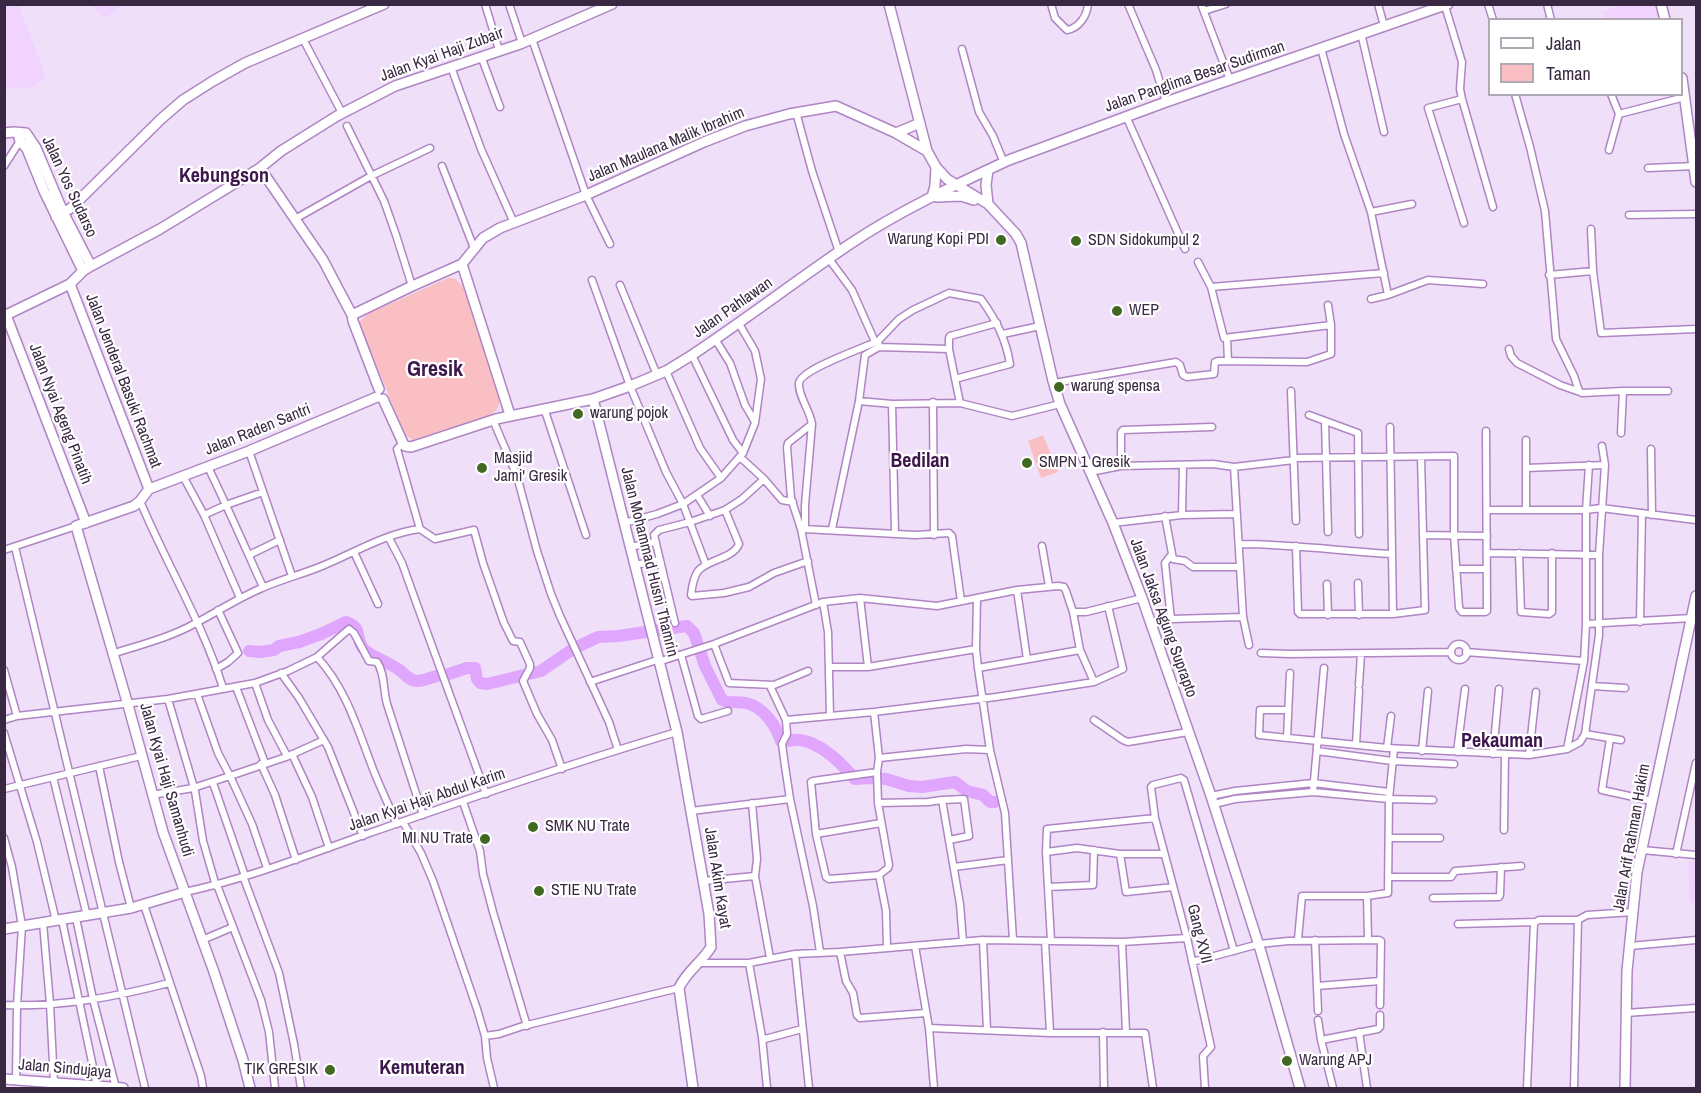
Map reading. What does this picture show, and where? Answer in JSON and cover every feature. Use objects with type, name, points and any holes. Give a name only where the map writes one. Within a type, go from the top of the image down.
[{"type":"main road","points":[[60,215],[183,100],[245,63],[384,4]]},
{"type":"main road","points":[[890,4],[927,151]]},
{"type":"main road","name":"Jalan Panglima Besar Sudirman","points":[[956,186],[1004,163],[1126,116],[1446,5]]},
{"type":"main road","name":"Jalan Kyai Haji Zubair","points":[[5,315],[70,284],[87,268],[160,229],[260,168],[281,151],[342,113],[401,83],[522,43],[606,6]]},
{"type":"main road","points":[[1683,84],[1696,182]]},
{"type":"main road","name":"Jalan Maulana Malik Ibrahim","points":[[462,264],[483,238],[500,228],[586,195],[704,142],[745,126],[796,112],[837,106],[896,133],[927,151]]},
{"type":"main road","points":[[896,133],[920,123]]},
{"type":"main road","points":[[4,133],[14,132],[21,137]]},
{"type":"main road","name":"Jalan Yos Sudarso","points":[[21,137],[87,268]]},
{"type":"main road","name":"Jalan Jaksa Agung Suprapto","points":[[927,151],[946,179],[988,204],[1016,234],[1021,243],[1060,404],[1113,523],[1142,598],[1213,800],[1259,944],[1300,1089]]},
{"type":"main road","points":[[936,166],[949,177],[957,179],[988,170],[986,185],[988,204],[965,197],[932,197],[936,166]]},
{"type":"main road","points":[[260,168],[323,260],[352,315],[380,395],[403,443]]},
{"type":"main road","name":"Jalan Pahlawan","points":[[403,443],[411,447],[510,415],[593,399],[661,373],[692,355],[839,252],[932,197],[956,186]]},
{"type":"main road","points":[[352,315],[462,264],[510,415]]},
{"type":"main road","name":"Jalan Jenderal Basuki Rachmat","points":[[70,284],[149,489]]},
{"type":"main road","name":"Jalan Nyai Ageng Pinatih","points":[[5,315],[86,523]]},
{"type":"main road","name":"Jalan Raden Santri","points":[[149,489],[249,451],[380,395]]},
{"type":"main road","name":"Jalan Mohammad Husni Thamrin","points":[[593,399],[677,732]]},
{"type":"main road","points":[[76,526],[134,506],[149,489]]},
{"type":"main road","name":"Jalan Kyai Haji Samanhudi","points":[[76,526],[163,832],[202,940],[250,1089]]},
{"type":"main road","name":"Jalan Arif Rahman Hakim","points":[[1625,1089],[1627,971],[1637,872],[1694,614],[1696,596]]},
{"type":"main road","name":"Jalan Akim Kayat","points":[[677,732],[709,914],[711,945],[700,963],[679,988]]},
{"type":"main road","points":[[4,928],[131,908],[185,892]]},
{"type":"main road","points":[[679,988],[693,1089]]},
{"type":"main road","name":"Jalan Kyai Haji Samanhudi","points":[[244,1089],[246,1074]]},
{"type":"main road","name":"Jalan Sindujaya","points":[[4,1078],[123,1089]]},
{"type":"street","points":[[485,4],[499,51]]},
{"type":"street","points":[[509,4],[522,43]]},
{"type":"street","points":[[1051,4],[1055,18],[1066,30],[1080,23],[1086,14],[1088,4]]},
{"type":"street","points":[[1128,4],[1166,102]]},
{"type":"street","points":[[1226,4],[1202,8],[1230,80]]},
{"type":"street","points":[[1378,4],[1384,26]]},
{"type":"street","points":[[1446,5],[1462,62],[1460,89],[1462,99],[1493,207]]},
{"type":"street","points":[[1361,33],[1384,132]]},
{"type":"street","points":[[303,39],[342,113]]},
{"type":"street","points":[[532,39],[586,195],[610,244]]},
{"type":"street","points":[[1321,48],[1344,134],[1371,212],[1382,256],[1388,295]]},
{"type":"street","points":[[962,49],[979,111],[1004,163]]},
{"type":"street","points":[[481,56],[500,106]]},
{"type":"street","points":[[451,67],[481,149],[514,223]]},
{"type":"street","points":[[1516,96],[1545,211],[1556,339],[1580,393]]},
{"type":"street","points":[[1609,150],[1619,114],[1612,96]]},
{"type":"street","points":[[1619,114],[1685,97]]},
{"type":"street","points":[[1462,99],[1428,108],[1464,223]]},
{"type":"street","points":[[796,112],[812,171],[839,252]]},
{"type":"street","points":[[1126,116],[1185,249]]},
{"type":"street","points":[[347,126],[384,201],[412,286]]},
{"type":"street","points":[[4,166],[21,137]]},
{"type":"street","points":[[295,219],[371,176],[430,148]]},
{"type":"street","points":[[442,166],[474,248]]},
{"type":"street","points":[[1648,168],[1695,166]]},
{"type":"street","points":[[1371,212],[1412,204]]},
{"type":"street","points":[[1629,215],[1696,214]]},
{"type":"street","points":[[1591,229],[1593,271],[1601,333],[1696,329]]},
{"type":"street","points":[[829,259],[852,290],[877,344]]},
{"type":"street","points":[[1197,262],[1210,287],[1224,338],[1331,325]]},
{"type":"street","points":[[1549,275],[1593,271]]},
{"type":"street","points":[[1210,287],[1384,273]]},
{"type":"street","points":[[592,279],[630,386],[690,522],[706,565]]},
{"type":"street","points":[[1371,299],[1433,280],[1483,284]]},
{"type":"street","points":[[620,285],[661,373],[700,448],[721,478]]},
{"type":"street","points":[[832,529],[859,401],[865,355],[899,320],[913,310],[949,293],[981,299],[1003,334],[1010,364],[955,379]]},
{"type":"street","points":[[1054,383],[1176,362],[1180,365],[1184,377],[1214,374],[1216,361],[1307,362],[1331,354],[1328,305]]},
{"type":"street","points":[[624,523],[682,504],[721,478],[741,455],[755,423],[761,376],[754,351],[738,322]]},
{"type":"street","points":[[960,403],[949,349],[949,338],[997,323]]},
{"type":"street","points":[[1003,334],[1040,326]]},
{"type":"street","points":[[1227,338],[1228,361]]},
{"type":"street","points":[[715,339],[730,363],[745,405],[755,423]]},
{"type":"street","points":[[803,529],[812,424],[800,390],[799,382],[802,376],[827,362],[877,344],[949,349]]},
{"type":"street","points":[[1509,349],[1517,363],[1580,393],[1668,391]]},
{"type":"street","points":[[692,355],[741,455],[782,500],[793,502]]},
{"type":"street","points":[[1291,391],[1296,521]]},
{"type":"street","points":[[1621,433],[1623,391]]},
{"type":"street","points":[[859,401],[892,405],[960,403],[1012,416],[1060,404]]},
{"type":"street","points":[[933,402],[933,535]]},
{"type":"street","points":[[892,405],[895,533]]},
{"type":"street","points":[[544,408],[586,535]]},
{"type":"street","points":[[1309,414],[1357,431],[1359,435],[1359,534]]},
{"type":"street","points":[[493,420],[517,476],[550,594],[609,722],[618,750]]},
{"type":"street","points":[[1325,421],[1328,532]]},
{"type":"street","points":[[812,424],[787,444],[791,498],[803,529],[808,561],[828,632],[830,716]]},
{"type":"street","points":[[1121,466],[1121,432],[1123,430],[1212,427]]},
{"type":"street","points":[[1390,427],[1393,614]]},
{"type":"street","points":[[1090,472],[1121,466],[1213,464],[1234,467],[1294,459],[1454,456],[1454,535],[1460,610],[1462,612],[1485,612],[1488,611],[1486,431]]},
{"type":"street","points":[[1526,440],[1526,510]]},
{"type":"street","points":[[403,443],[397,449],[420,528],[435,539],[454,533],[475,531],[483,563],[504,623],[513,641],[520,642],[530,664],[523,680],[537,714],[552,740],[562,769]]},
{"type":"street","points":[[1288,710],[1260,710],[1260,735],[1422,751],[1529,755],[1567,749],[1580,742],[1585,734],[1599,646],[1599,555],[1605,465],[1602,446]]},
{"type":"street","points":[[1651,449],[1652,515]]},
{"type":"street","points":[[249,451],[292,576]]},
{"type":"street","points":[[1296,546],[1298,612],[1300,614],[1393,614],[1425,610],[1421,457]]},
{"type":"street","points":[[1182,515],[1183,465]]},
{"type":"street","points":[[1567,749],[1584,661],[1586,510],[1589,465]]},
{"type":"street","points":[[1526,468],[1605,465]]},
{"type":"street","points":[[208,467],[263,587]]},
{"type":"street","points":[[1234,467],[1243,617],[1249,645]]},
{"type":"street","points":[[183,476],[204,515],[240,598]]},
{"type":"street","points":[[675,623],[654,535],[659,530],[724,510],[742,499],[764,479]]},
{"type":"street","points":[[204,515],[263,492]]},
{"type":"street","points":[[697,495],[710,516]]},
{"type":"street","points":[[140,501],[157,542],[197,622],[223,688]]},
{"type":"street","points":[[1487,510],[1601,508],[1696,520]]},
{"type":"street","points":[[724,510],[739,544],[738,547],[698,572],[693,581],[692,596],[724,593],[749,587],[774,573],[808,561]]},
{"type":"street","points":[[1640,622],[1642,513]]},
{"type":"street","points":[[657,514],[659,530]]},
{"type":"street","points":[[1113,523],[1165,516],[1237,514]]},
{"type":"street","points":[[1165,516],[1173,559],[1185,561],[1193,567],[1240,567]]},
{"type":"street","points":[[4,550],[76,526]]},
{"type":"street","points":[[112,654],[197,622],[263,587],[420,528]]},
{"type":"street","points":[[803,529],[933,535],[949,533],[952,536],[961,601]]},
{"type":"street","points":[[1423,535],[1487,536]]},
{"type":"street","points":[[389,538],[402,564],[486,794]]},
{"type":"street","points":[[249,555],[280,540]]},
{"type":"street","points":[[630,547],[655,542]]},
{"type":"street","points":[[1239,544],[1275,544],[1392,554]]},
{"type":"street","points":[[1042,546],[1049,586]]},
{"type":"street","points":[[15,547],[145,1089]]},
{"type":"street","points":[[354,552],[378,604]]},
{"type":"street","points":[[1487,553],[1599,555]]},
{"type":"street","points":[[1520,553],[1521,613],[1549,614],[1552,612],[1552,554]]},
{"type":"street","points":[[1171,620],[1166,563],[1172,554]]},
{"type":"street","points":[[635,565],[660,560]]},
{"type":"street","points":[[1456,568],[1487,569]]},
{"type":"street","points":[[1358,583],[1359,615]]},
{"type":"street","points":[[1328,584],[1328,615]]},
{"type":"street","points":[[590,682],[700,649],[819,604],[860,598],[937,606],[1049,586],[1064,587],[1066,591],[1073,612],[1080,650],[1094,682]]},
{"type":"street","points":[[1017,590],[1027,659]]},
{"type":"street","points":[[860,598],[868,667]]},
{"type":"street","points":[[977,598],[976,649],[990,750],[1005,813],[1013,940]]},
{"type":"street","points":[[1073,612],[1086,612],[1142,598]]},
{"type":"street","points":[[786,720],[874,712],[1094,682],[1123,669],[1108,606]]},
{"type":"street","points":[[216,669],[238,653],[218,610]]},
{"type":"street","points":[[1586,624],[1640,622],[1694,614]]},
{"type":"street","points":[[1150,625],[1171,620],[1243,617]]},
{"type":"street","points":[[4,720],[17,716],[128,705],[255,683],[316,657],[349,629],[354,633],[369,661],[377,662],[382,669],[383,690],[423,815]]},
{"type":"street","points":[[714,644],[729,683],[770,686],[808,671]]},
{"type":"street","points":[[1261,653],[1451,652],[1457,645],[1462,646],[1466,652],[1584,661]]},
{"type":"street","points":[[1585,646],[1599,646]]},
{"type":"street","points":[[829,667],[868,667],[976,649]]},
{"type":"street","points":[[978,668],[1080,650]]},
{"type":"street","points":[[1356,745],[1361,654]]},
{"type":"street","points":[[681,655],[698,716],[701,719],[728,711]]},
{"type":"street","points":[[316,657],[334,679],[352,712],[373,768],[400,823],[421,853],[433,881],[485,1036],[494,1089]]},
{"type":"street","points":[[1313,792],[1324,668]]},
{"type":"street","points":[[4,669],[17,716]]},
{"type":"street","points":[[1582,669],[1594,670]]},
{"type":"street","points":[[281,673],[324,740],[363,836]]},
{"type":"street","points":[[1287,738],[1290,673]]},
{"type":"street","points":[[255,683],[268,720],[312,797],[329,848]]},
{"type":"street","points":[[770,686],[786,720],[787,734],[782,744],[790,799],[813,906],[820,952]]},
{"type":"street","points":[[1592,686],[1626,688]]},
{"type":"street","points":[[236,687],[297,860]]},
{"type":"street","points":[[1457,753],[1465,689]]},
{"type":"street","points":[[1493,754],[1500,689]]},
{"type":"street","points":[[1422,751],[1428,691]]},
{"type":"street","points":[[1529,755],[1536,692]]},
{"type":"street","points":[[197,694],[218,753],[252,824],[267,868]]},
{"type":"street","points":[[168,699],[193,788],[203,841],[216,885],[256,984],[264,1011],[269,1032],[275,1089]]},
{"type":"street","points":[[874,712],[879,758],[878,803],[889,866],[879,875],[827,878],[816,834],[812,781],[877,772]]},
{"type":"street","points":[[1298,939],[1302,896],[1367,896],[1389,892],[1391,716]]},
{"type":"street","points":[[1094,720],[1128,742],[1188,732]]},
{"type":"street","name":"Jalan Kyai Haji Abdul Karim","points":[[185,892],[297,860],[423,815],[677,732]]},
{"type":"street","points":[[4,733],[59,920],[97,1086]]},
{"type":"street","points":[[1585,734],[1621,740]]},
{"type":"street","points":[[1610,738],[1602,790],[1652,801]]},
{"type":"street","points":[[152,795],[213,783],[324,740]]},
{"type":"street","points":[[879,758],[990,750]]},
{"type":"street","points":[[1317,751],[1392,762],[1454,764]]},
{"type":"street","points":[[1504,830],[1505,754]]},
{"type":"street","points":[[4,789],[141,756]]},
{"type":"street","points":[[1676,854],[1695,783],[1696,763]]},
{"type":"street","points":[[99,766],[131,908]]},
{"type":"street","points":[[53,777],[87,916]]},
{"type":"street","name":"Gang XVII","points":[[1205,1089],[1204,1054],[1211,1047],[1187,938],[1155,818],[1152,785],[1181,778],[1184,780],[1234,951]]},
{"type":"street","points":[[213,783],[279,974],[302,1089]]},
{"type":"street","points":[[1213,800],[1235,791],[1313,783],[1389,796]]},
{"type":"street","points":[[1213,800],[1313,792],[1433,800]]},
{"type":"street","points":[[691,812],[790,799]]},
{"type":"street","points":[[878,803],[964,799],[969,836],[949,840]]},
{"type":"street","points":[[942,800],[960,904],[963,942]]},
{"type":"street","points":[[463,802],[480,851],[483,874],[493,912],[527,1026]]},
{"type":"street","points":[[752,803],[757,859],[755,876],[770,958]]},
{"type":"street","points":[[1050,1033],[1047,829],[1155,818]]},
{"type":"street","points":[[816,834],[881,823]]},
{"type":"street","points":[[4,838],[12,867],[22,926],[17,1005],[16,1080]]},
{"type":"street","points":[[1389,838],[1440,838]]},
{"type":"street","points":[[1046,852],[1077,848],[1120,854],[1164,854]]},
{"type":"street","points":[[1048,887],[1093,885],[1094,850]]},
{"type":"street","points":[[1642,850],[1696,855]]},
{"type":"street","points":[[1120,854],[1126,892],[1173,887]]},
{"type":"street","points":[[954,867],[1008,860]]},
{"type":"street","points":[[1389,877],[1451,876],[1455,870],[1521,866]]},
{"type":"street","points":[[1433,898],[1499,897],[1502,867]]},
{"type":"street","points":[[879,875],[886,911],[887,948]]},
{"type":"street","points":[[703,881],[755,876]]},
{"type":"street","points":[[1367,896],[1368,939]]},
{"type":"street","points":[[144,905],[201,1076],[203,1089]]},
{"type":"street","points":[[1458,924],[1578,920],[1587,915],[1633,912]]},
{"type":"street","points":[[76,918],[93,999],[116,1088]]},
{"type":"street","points":[[1574,1089],[1578,920]]},
{"type":"street","points":[[1527,1089],[1535,921]]},
{"type":"street","points":[[43,923],[54,1083]]},
{"type":"street","points":[[202,940],[234,927]]},
{"type":"street","points":[[700,963],[749,963],[795,954],[983,940],[1122,942],[1187,938]]},
{"type":"street","points":[[1192,962],[1259,944],[1298,939],[1379,940],[1381,941],[1380,1005]]},
{"type":"street","points":[[983,940],[987,1030]]},
{"type":"street","points":[[1315,940],[1318,1011]]},
{"type":"street","points":[[1630,946],[1696,940]]},
{"type":"street","points":[[1122,942],[1126,1032]]},
{"type":"street","points":[[915,946],[929,1028],[934,1089]]},
{"type":"street","points":[[840,952],[846,981],[853,993],[860,1018],[926,1013]]},
{"type":"street","points":[[795,954],[809,1089]]},
{"type":"street","points":[[749,963],[762,1037],[767,1089]]},
{"type":"street","points":[[1317,986],[1380,981]]},
{"type":"street","points":[[4,1005],[50,1005],[78,1002],[123,995],[169,983]]},
{"type":"street","points":[[485,1036],[679,988]]},
{"type":"street","points":[[1626,1012],[1696,1008]]},
{"type":"street","points":[[1321,1040],[1379,1029],[1380,1015]]},
{"type":"street","points":[[1318,1020],[1333,1089]]},
{"type":"street","points":[[929,1028],[1050,1033],[1146,1033],[1153,1089]]},
{"type":"street","points":[[762,1037],[765,1039],[802,1029]]},
{"type":"street","points":[[1103,1032],[1104,1089]]},
{"type":"street","points":[[1359,1032],[1367,1089]]},
{"type":"shaded area","points":[[4,5],[23,5],[19,7],[46,76],[34,87],[5,89]]},
{"type":"shaded area","points":[[91,5],[123,5],[105,18]]},
{"type":"shaded area","points":[[1624,5],[1658,5],[1662,18],[1606,18],[1603,11]]},
{"type":"shaded area","points":[[1688,861],[1696,861],[1696,901],[1690,903]]},
{"type":"green space","points":[[448,278],[454,278],[463,286],[500,396],[500,402],[497,409],[490,415],[413,440],[405,435],[360,321],[367,314]]},
{"type":"green space","points":[[1043,435],[1058,472],[1041,478],[1028,441]]},
{"type":"waterway","points":[[249,651],[274,650],[279,646],[321,634],[346,622],[355,627],[365,650],[413,680],[423,680],[475,668],[477,679],[480,683],[487,684],[541,671],[573,649],[598,637],[687,626],[694,633],[705,666],[722,700],[746,703],[764,713],[776,729],[781,741],[800,740],[816,745],[838,761],[855,779],[886,779],[909,786],[922,787],[955,782],[967,791],[983,795],[990,802],[995,802]]},
{"type":"place","name":"Warung Kopi PDI","points":[[1001,240]]},
{"type":"place","name":"SDN Sidokumpul 2","points":[[1076,241]]},
{"type":"place","name":"WEP","points":[[1117,311]]},
{"type":"place","name":"warung spensa","points":[[1059,387]]},
{"type":"place","name":"warung pojok","points":[[578,414]]},
{"type":"place","name":"SMPN 1 Gresik","points":[[1027,463]]},
{"type":"place","name":"Masjid Jami' Gresik","points":[[482,468]]},
{"type":"place","name":"SMK NU Trate","points":[[533,827]]},
{"type":"place","name":"MI NU Trate","points":[[485,839]]},
{"type":"place","name":"STIE NU Trate","points":[[539,891]]},
{"type":"place","name":"Warung APJ","points":[[1287,1061]]},
{"type":"place","name":"TIK GRESIK","points":[[330,1070]]},
{"type":"district","name":"Kebungson","points":[[224,177]]},
{"type":"district","name":"Gresik","points":[[435,370]]},
{"type":"district","name":"Bedilan","points":[[920,462]]},
{"type":"district","name":"Pekauman","points":[[1502,742]]},
{"type":"district","name":"Kemuteran","points":[[422,1069]]}]
